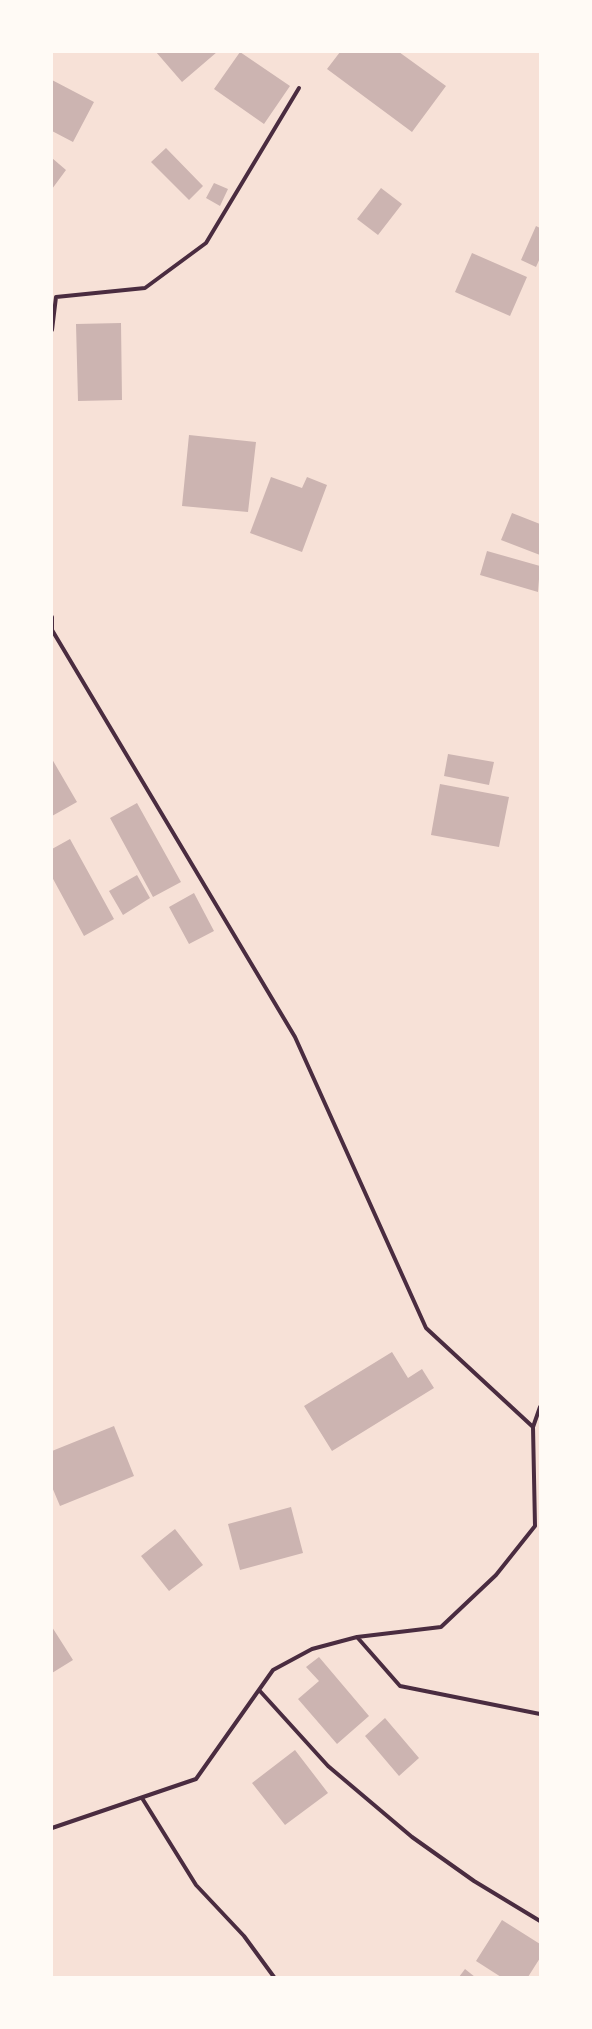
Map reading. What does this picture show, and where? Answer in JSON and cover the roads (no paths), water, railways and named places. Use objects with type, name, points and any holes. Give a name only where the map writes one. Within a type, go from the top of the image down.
[{"type":"street","points":[[52,330],[56,297],[145,288],[206,243],[299,88]]},
{"type":"street","points":[[52,616],[52,630],[295,1037],[426,1328],[533,1427]]},
{"type":"street","points":[[52,1828],[196,1779],[273,1670],[312,1649],[357,1637],[441,1627],[496,1575],[535,1526],[533,1427],[540,1407]]},
{"type":"street","points":[[357,1637],[400,1686],[540,1714]]},
{"type":"street","points":[[259,1690],[328,1766],[412,1837],[474,1881],[540,1921]]},
{"type":"street","points":[[142,1798],[196,1885],[244,1936],[274,1977]]}]
